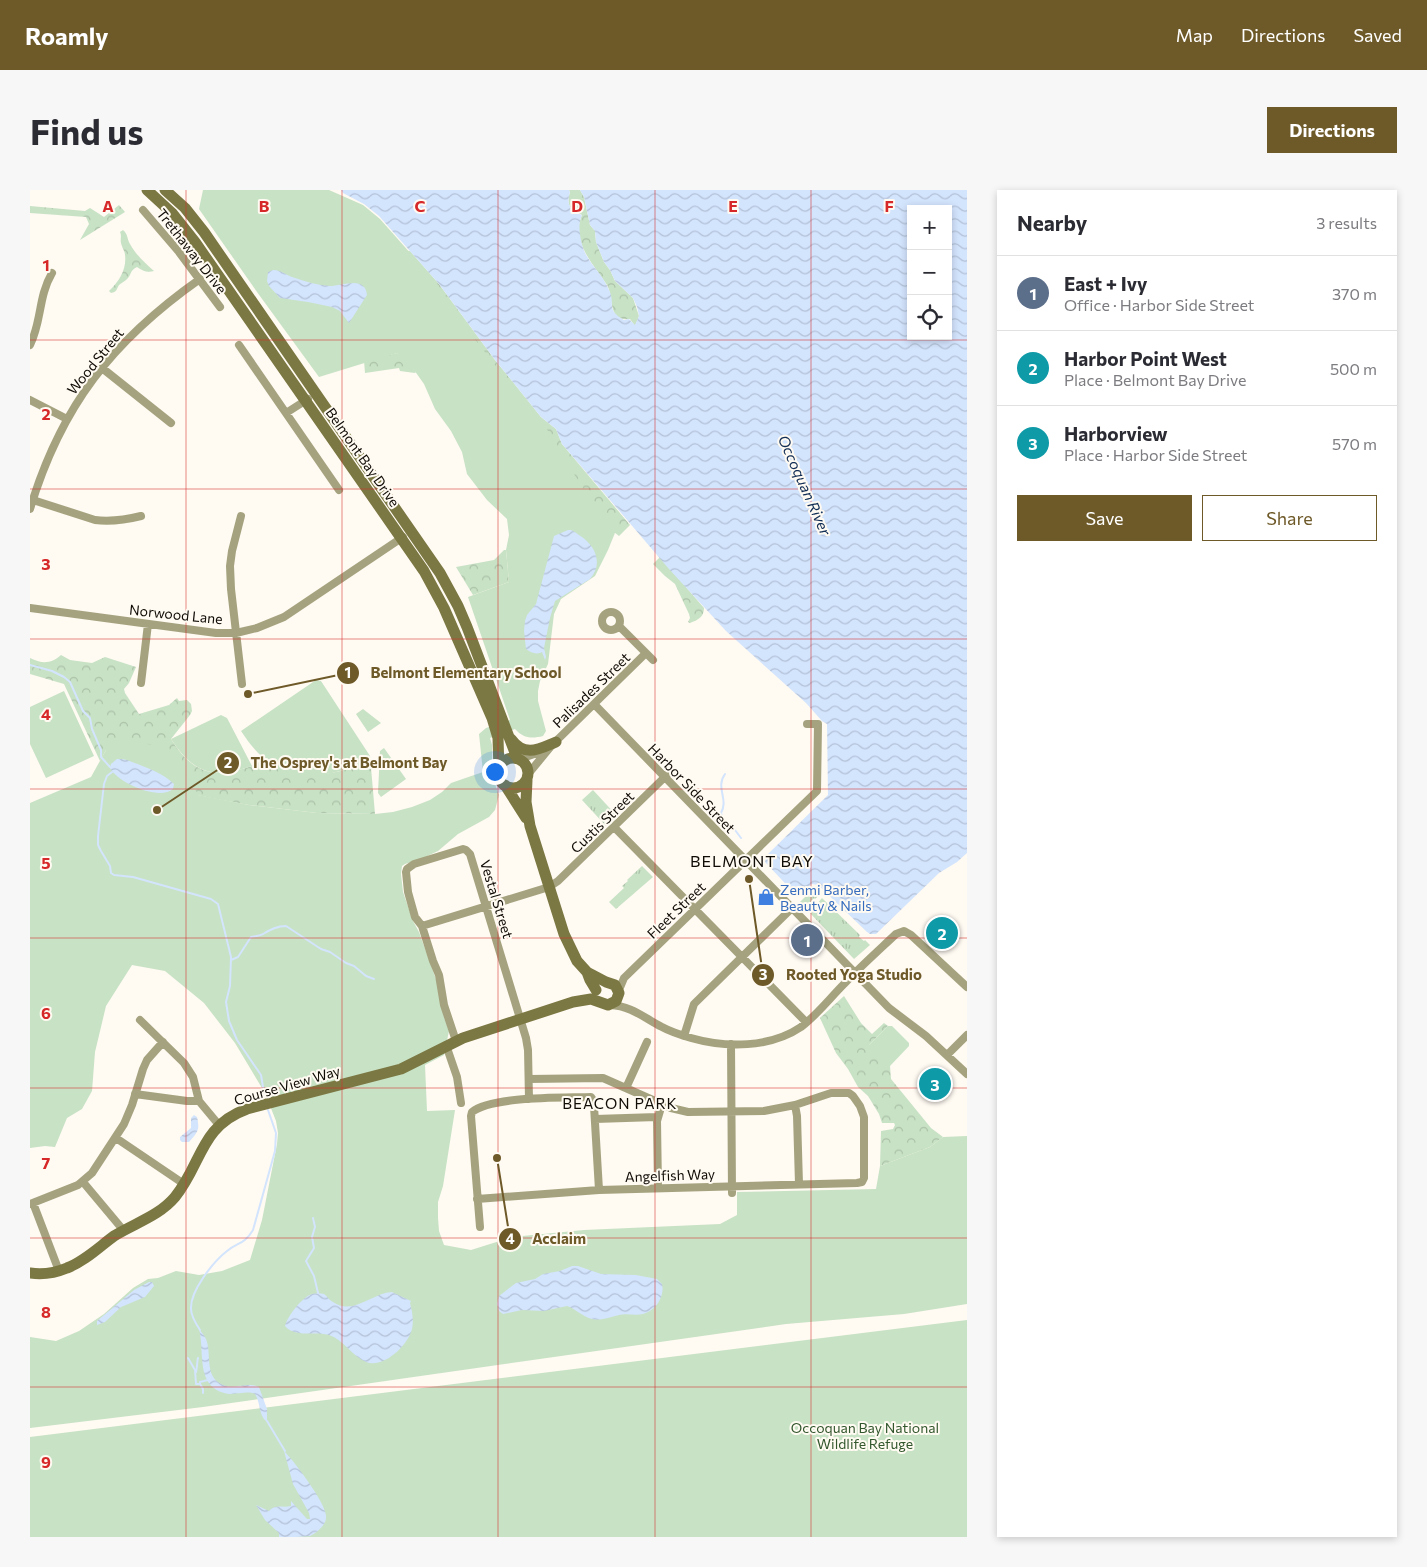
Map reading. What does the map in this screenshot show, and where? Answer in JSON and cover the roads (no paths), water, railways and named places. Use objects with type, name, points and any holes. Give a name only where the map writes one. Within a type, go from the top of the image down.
[{"type":"street","name":"Belmont Bay Drive","points":[[147,190],[172,213],[186,230],[305,401],[406,535],[440,573],[458,606],[519,759],[527,766],[526,802],[530,826],[568,944],[577,961],[587,972],[613,987],[630,1008]]},
{"type":"street","name":"Belmont Bay Drive","points":[[165,190],[185,208],[204,232],[316,394],[406,535],[440,600],[492,718],[498,738],[500,780],[530,826]]},
{"type":"street","name":"Trethaway Drive","points":[[143,210],[164,233],[220,307]]},
{"type":"street","points":[[30,345],[35,335],[44,289],[52,273]]},
{"type":"street","name":"Wood Street","points":[[30,509],[46,461],[85,390],[124,343],[146,321],[200,279]]},
{"type":"street","points":[[239,345],[339,490]]},
{"type":"street","points":[[102,368],[171,423]]},
{"type":"street","points":[[286,413],[316,394]]},
{"type":"street","points":[[30,400],[67,420]]},
{"type":"street","points":[[33,500],[106,522],[122,521],[141,516]]},
{"type":"street","points":[[241,516],[230,566],[242,684]]},
{"type":"street","name":"Norwood Lane","points":[[30,608],[206,632],[236,633],[257,628],[284,617],[406,535]]},
{"type":"street","points":[[141,683],[148,624]]},
{"type":"street","points":[[619,626],[653,660]]},
{"type":"street","name":"Palisades Street","points":[[528,776],[554,743],[595,705],[646,653]]},
{"type":"street","name":"Harbor Side Street","points":[[595,705],[667,775],[746,861],[889,1008],[926,1036],[967,1074]]},
{"type":"street","name":"Fleet Street","points":[[613,987],[817,791],[818,724],[807,724]]},
{"type":"street","points":[[509,735],[517,746],[528,750],[539,749],[554,743]]},
{"type":"street","name":"Palisades Street","points":[[519,759],[539,752],[554,743]]},
{"type":"street","points":[[499,770],[501,764],[506,760],[511,758],[519,759]]},
{"type":"street","name":"Custis Street","points":[[549,887],[558,881],[667,775]]},
{"type":"street","points":[[505,786],[517,787],[523,784],[528,776]]},
{"type":"street","points":[[614,827],[806,1022]]},
{"type":"street","name":"Vestal Street","points":[[461,1103],[440,980],[422,926],[415,917],[406,876],[407,869],[414,864],[463,849],[469,851],[520,1019],[528,1050],[529,1099]]},
{"type":"street","points":[[422,926],[549,887]]},
{"type":"street","points":[[684,1036],[694,1004],[792,908]]},
{"type":"street","name":"Belmont Bay Drive","points":[[587,972],[600,997],[630,1008],[663,1028],[684,1036],[707,1042],[731,1044],[772,1040],[793,1032],[806,1022],[896,934],[904,931],[911,935],[967,988]]},
{"type":"street","points":[[576,1001],[585,987],[587,972]]},
{"type":"street","points":[[599,985],[613,987],[616,1001],[600,997],[599,985]]},
{"type":"street","name":"Course View Way","points":[[30,1273],[43,1274],[59,1271],[80,1262],[124,1231],[153,1216],[162,1209],[184,1184],[208,1139],[219,1125],[237,1112],[401,1069],[451,1043],[576,1001],[600,997]]},
{"type":"street","points":[[140,1020],[189,1069],[196,1086],[199,1101],[219,1125]]},
{"type":"street","points":[[947,1055],[967,1035]]},
{"type":"street","points":[[59,1271],[31,1204],[83,1182],[92,1173],[116,1138],[129,1114],[147,1060],[162,1042]]},
{"type":"street","points":[[626,1088],[647,1042]]},
{"type":"street","points":[[731,1044],[732,1189]]},
{"type":"street","points":[[529,1079],[598,1078],[683,1111],[760,1112],[795,1106],[797,1116],[798,1184]]},
{"type":"street","name":"Angelfish Way","points":[[478,1199],[598,1190],[658,1188],[732,1189],[798,1184],[857,1183],[863,1181],[865,1176],[864,1117],[860,1106],[853,1096],[845,1092],[831,1093],[795,1106]]},
{"type":"street","points":[[135,1094],[199,1101]]},
{"type":"street","points":[[480,1227],[472,1112],[476,1108],[500,1102],[529,1099],[591,1097],[595,1119],[598,1190]]},
{"type":"street","points":[[658,1188],[657,1117],[662,1104]]},
{"type":"street","points":[[595,1119],[657,1117]]},
{"type":"street","points":[[116,1138],[184,1184]]},
{"type":"street","points":[[83,1182],[124,1231]]},
{"type":"water","name":"Occoquan River","points":[[341,190],[569,190],[568,200],[570,206],[574,211],[582,215],[579,229],[582,244],[588,258],[609,290],[615,313],[624,320],[629,319],[635,325],[639,316],[637,307],[633,298],[615,281],[604,262],[596,242],[595,231],[590,225],[584,197],[580,190],[967,190],[967,853],[957,862],[939,873],[876,934],[867,932],[818,885],[812,884],[798,897],[765,862],[767,855],[828,795],[827,724],[726,631],[669,569],[562,444],[556,429],[541,417],[495,360],[439,284],[379,216],[364,204],[343,193]]},
{"type":"water","points":[[273,270],[321,285],[358,283],[365,289],[367,295],[349,323],[340,311],[332,307],[280,298],[267,281],[268,272]]},
{"type":"water","points":[[568,530],[575,532],[585,539],[593,549],[597,561],[596,567],[590,579],[555,601],[544,648],[545,660],[542,652],[534,653],[526,649],[525,621],[527,615],[536,604],[554,536]]},
{"type":"water","points":[[117,759],[127,760],[158,773],[174,784],[173,789],[158,793],[139,789],[114,774],[110,768],[111,764]]},
{"type":"water","points":[[194,1115],[197,1117],[198,1131],[189,1142],[182,1142],[180,1137],[191,1128],[191,1118]]},
{"type":"water","points":[[572,1266],[578,1266],[601,1274],[636,1275],[657,1279],[662,1284],[661,1298],[652,1310],[643,1314],[622,1314],[599,1320],[589,1318],[567,1306],[544,1311],[522,1310],[503,1314],[499,1311],[497,1304],[499,1296],[516,1283],[535,1279],[543,1274],[560,1271]]},
{"type":"water","points":[[152,1282],[154,1286],[145,1297],[121,1307],[105,1322],[97,1325],[97,1321],[134,1290]]},
{"type":"water","points":[[392,1292],[411,1301],[413,1326],[406,1342],[394,1354],[380,1362],[366,1362],[356,1356],[339,1340],[329,1335],[294,1332],[285,1326],[296,1308],[304,1299],[312,1294],[324,1294],[340,1306],[348,1306]]},
{"type":"water","points":[[199,1329],[206,1340],[213,1376],[226,1386],[254,1385],[259,1387],[267,1409],[267,1422],[262,1416],[255,1394],[224,1393],[215,1389],[209,1383],[203,1366]]},
{"type":"water","points":[[284,1451],[309,1482],[325,1510],[325,1522],[310,1536],[279,1537],[279,1533],[265,1520],[256,1505],[269,1511],[276,1507],[291,1506],[291,1501],[307,1519],[310,1519],[309,1513],[293,1484]]},
{"type":"waterway","points":[[30,665],[52,671],[70,682],[83,711],[90,718],[92,729],[101,750],[101,757],[110,767]]},
{"type":"waterway","points":[[112,772],[107,776],[104,784],[98,836],[98,845],[110,866],[111,873],[133,877],[211,899],[218,904],[231,957],[230,986],[226,1002],[229,1021],[237,1040],[261,1075],[264,1093]]},
{"type":"waterway","points":[[722,816],[724,803],[721,784],[725,774]]},
{"type":"waterway","points":[[732,826],[741,838]]},
{"type":"waterway","points":[[231,960],[238,957],[251,937],[262,935],[277,927],[286,926],[321,949],[330,952],[354,966],[366,976],[374,979]]},
{"type":"waterway","points":[[200,1330],[195,1323],[191,1309],[198,1286],[209,1269],[221,1256],[244,1241],[253,1230],[275,1151],[276,1133],[268,1110]]},
{"type":"waterway","points":[[313,1218],[315,1227],[312,1237],[314,1248],[306,1261],[314,1276],[318,1293]]},
{"type":"waterway","points":[[188,1358],[195,1370],[196,1384],[208,1380]]},
{"type":"waterway","points":[[196,1372],[198,1358]]},
{"type":"waterway","points":[[200,1384],[203,1393]]},
{"type":"waterway","points":[[267,1421],[285,1451]]},
{"type":"place","name":"Belmont Elementary School","points":[[248,694]]},
{"type":"place","name":"The Osprey's at Belmont Bay","points":[[157,810]]},
{"type":"place","name":"Rooted Yoga Studio","points":[[749,879]]},
{"type":"place","name":"Zenmi Barber, Beauty & Nails","points":[[766,897]]},
{"type":"place","name":"Harbor Point West","points":[[942,933]]},
{"type":"place","name":"East + Ivy","points":[[807,940]]},
{"type":"place","name":"Harborview","points":[[935,1084]]},
{"type":"place","name":"Acclaim","points":[[497,1158]]},
{"type":"district","name":"BELMONT BAY","points":[[752,860]]},
{"type":"district","name":"BEACON PARK","points":[[620,1103]]},
{"type":"park label","name":"Occoquan Bay National Wildlife Refuge","points":[[865,1436]]}]
